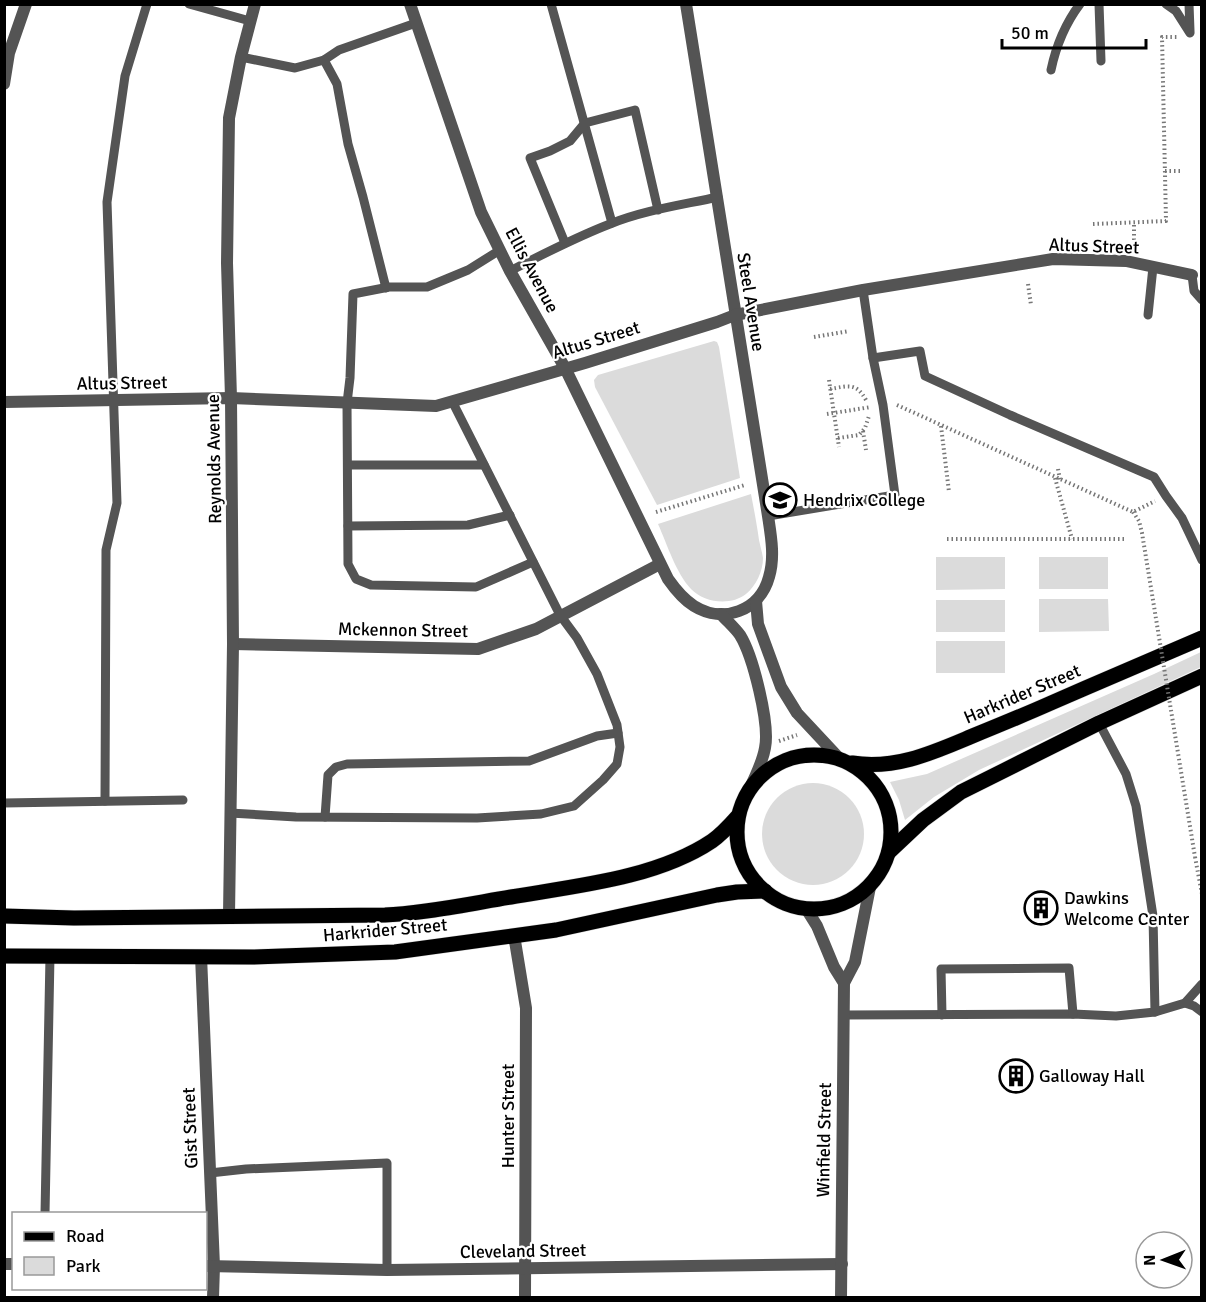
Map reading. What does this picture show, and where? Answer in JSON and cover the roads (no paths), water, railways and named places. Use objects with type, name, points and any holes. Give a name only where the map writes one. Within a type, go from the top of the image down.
[{"type":"main road","name":"Harkrider Street","points":[[845,761],[867,766],[881,765],[902,762],[932,753],[1202,638]]},
{"type":"main road","points":[[889,852],[923,820],[961,792],[1099,723],[1202,676]]},
{"type":"main road","points":[[821,754],[845,761],[864,772],[881,792],[890,815],[889,852],[881,871],[870,887],[852,900],[831,908],[807,910],[787,905],[770,896],[756,883],[742,861],[737,836],[738,816],[746,796],[759,777],[777,764],[798,756],[821,754]]},
{"type":"main road","name":"Harkrider Street","points":[[4,916],[74,918],[395,915],[436,910],[632,875],[667,864],[698,849],[713,840],[738,816]]},
{"type":"main road","name":"Harkrider Street","points":[[4,956],[253,957],[395,952],[556,930],[717,895],[765,891]]},
{"type":"street","points":[[4,84],[9,53],[26,4]]},
{"type":"street","name":"Reynolds Avenue","points":[[229,915],[233,644],[228,263],[229,118],[241,57],[255,4]]},
{"type":"street","name":"Ellis Avenue","points":[[410,4],[481,212],[510,271],[565,368],[668,579],[677,592],[695,607],[721,615]]},
{"type":"street","name":"Steel Avenue","points":[[686,4],[772,546],[771,569],[766,585],[756,601]]},
{"type":"street","name":"Altus Street","points":[[4,402],[231,399],[436,406],[735,315],[863,290],[1053,260],[1126,261],[1192,275]]},
{"type":"street","name":"Mckennon Street","points":[[233,644],[478,649],[536,629],[660,564]]},
{"type":"street","points":[[746,796],[766,747],[765,713],[756,678],[740,635],[721,615],[741,610],[756,601],[758,624],[782,687],[796,713],[845,761]]},
{"type":"street","name":"Winfield Street","points":[[842,1298],[844,982],[855,963],[870,887]]},
{"type":"street","name":"Winfield Street","points":[[807,910],[817,926],[834,967],[844,982]]},
{"type":"street","name":"Hunter Street","points":[[514,935],[526,1008],[525,1298]]},
{"type":"street","name":"Gist Street","points":[[201,956],[210,1173],[210,1266],[213,1298]]},
{"type":"street","name":"Cleveland Street","points":[[210,1266],[387,1270],[842,1264]]},
{"type":"lane","points":[[105,801],[106,550],[117,503],[107,202],[125,76],[147,4]]},
{"type":"lane","points":[[189,4],[250,21]]},
{"type":"lane","points":[[551,4],[612,223]]},
{"type":"lane","points":[[1051,70],[1054,52],[1062,33],[1080,4]]},
{"type":"lane","points":[[1099,4],[1101,61]]},
{"type":"lane","points":[[1166,4],[1176,10],[1190,33],[1189,4]]},
{"type":"lane","points":[[241,57],[295,68],[324,60],[339,50],[416,23]]},
{"type":"lane","points":[[324,60],[337,84],[348,144],[386,288]]},
{"type":"lane","points":[[565,243],[530,158],[570,141],[585,123],[635,110],[658,210]]},
{"type":"lane","points":[[510,271],[565,243],[612,223],[718,197]]},
{"type":"lane","points":[[500,250],[468,270],[427,287],[386,288],[353,294],[347,403],[348,564],[356,579],[371,585],[476,587],[533,562]]},
{"type":"lane","points":[[1148,315],[1153,267]]},
{"type":"lane","points":[[1192,275],[1194,291],[1202,300]]},
{"type":"lane","points":[[768,516],[895,495],[883,405],[863,290]]},
{"type":"lane","points":[[873,358],[920,351],[926,376],[1154,477],[1182,518],[1202,560]]},
{"type":"lane","points":[[230,813],[325,817],[477,818],[541,814],[574,806],[617,764],[620,747],[617,725],[597,674],[577,638],[560,615],[452,401]]},
{"type":"lane","points":[[348,465],[484,465]]},
{"type":"lane","points":[[348,526],[468,525],[510,515]]},
{"type":"lane","points":[[1099,723],[1126,774],[1136,806],[1152,916],[1155,1012]]},
{"type":"lane","points":[[325,817],[328,775],[336,767],[347,764],[378,763],[530,761],[597,736],[618,733]]},
{"type":"lane","points":[[4,803],[183,800]]},
{"type":"lane","points":[[45,1212],[50,956]]},
{"type":"lane","points":[[942,1015],[941,969],[1070,968],[1073,1014]]},
{"type":"lane","points":[[844,1016],[1073,1014],[1116,1016],[1155,1012],[1185,1003],[1202,984]]},
{"type":"lane","points":[[1185,1003],[1202,1012]]},
{"type":"lane","points":[[210,1173],[387,1162],[387,1270]]},
{"type":"place","name":"Hendrix College","points":[[780,500]]},
{"type":"place","name":"Dawkins Welcome Center","points":[[1041,908]]},
{"type":"place","name":"Galloway Hall","points":[[1016,1076]]}]
